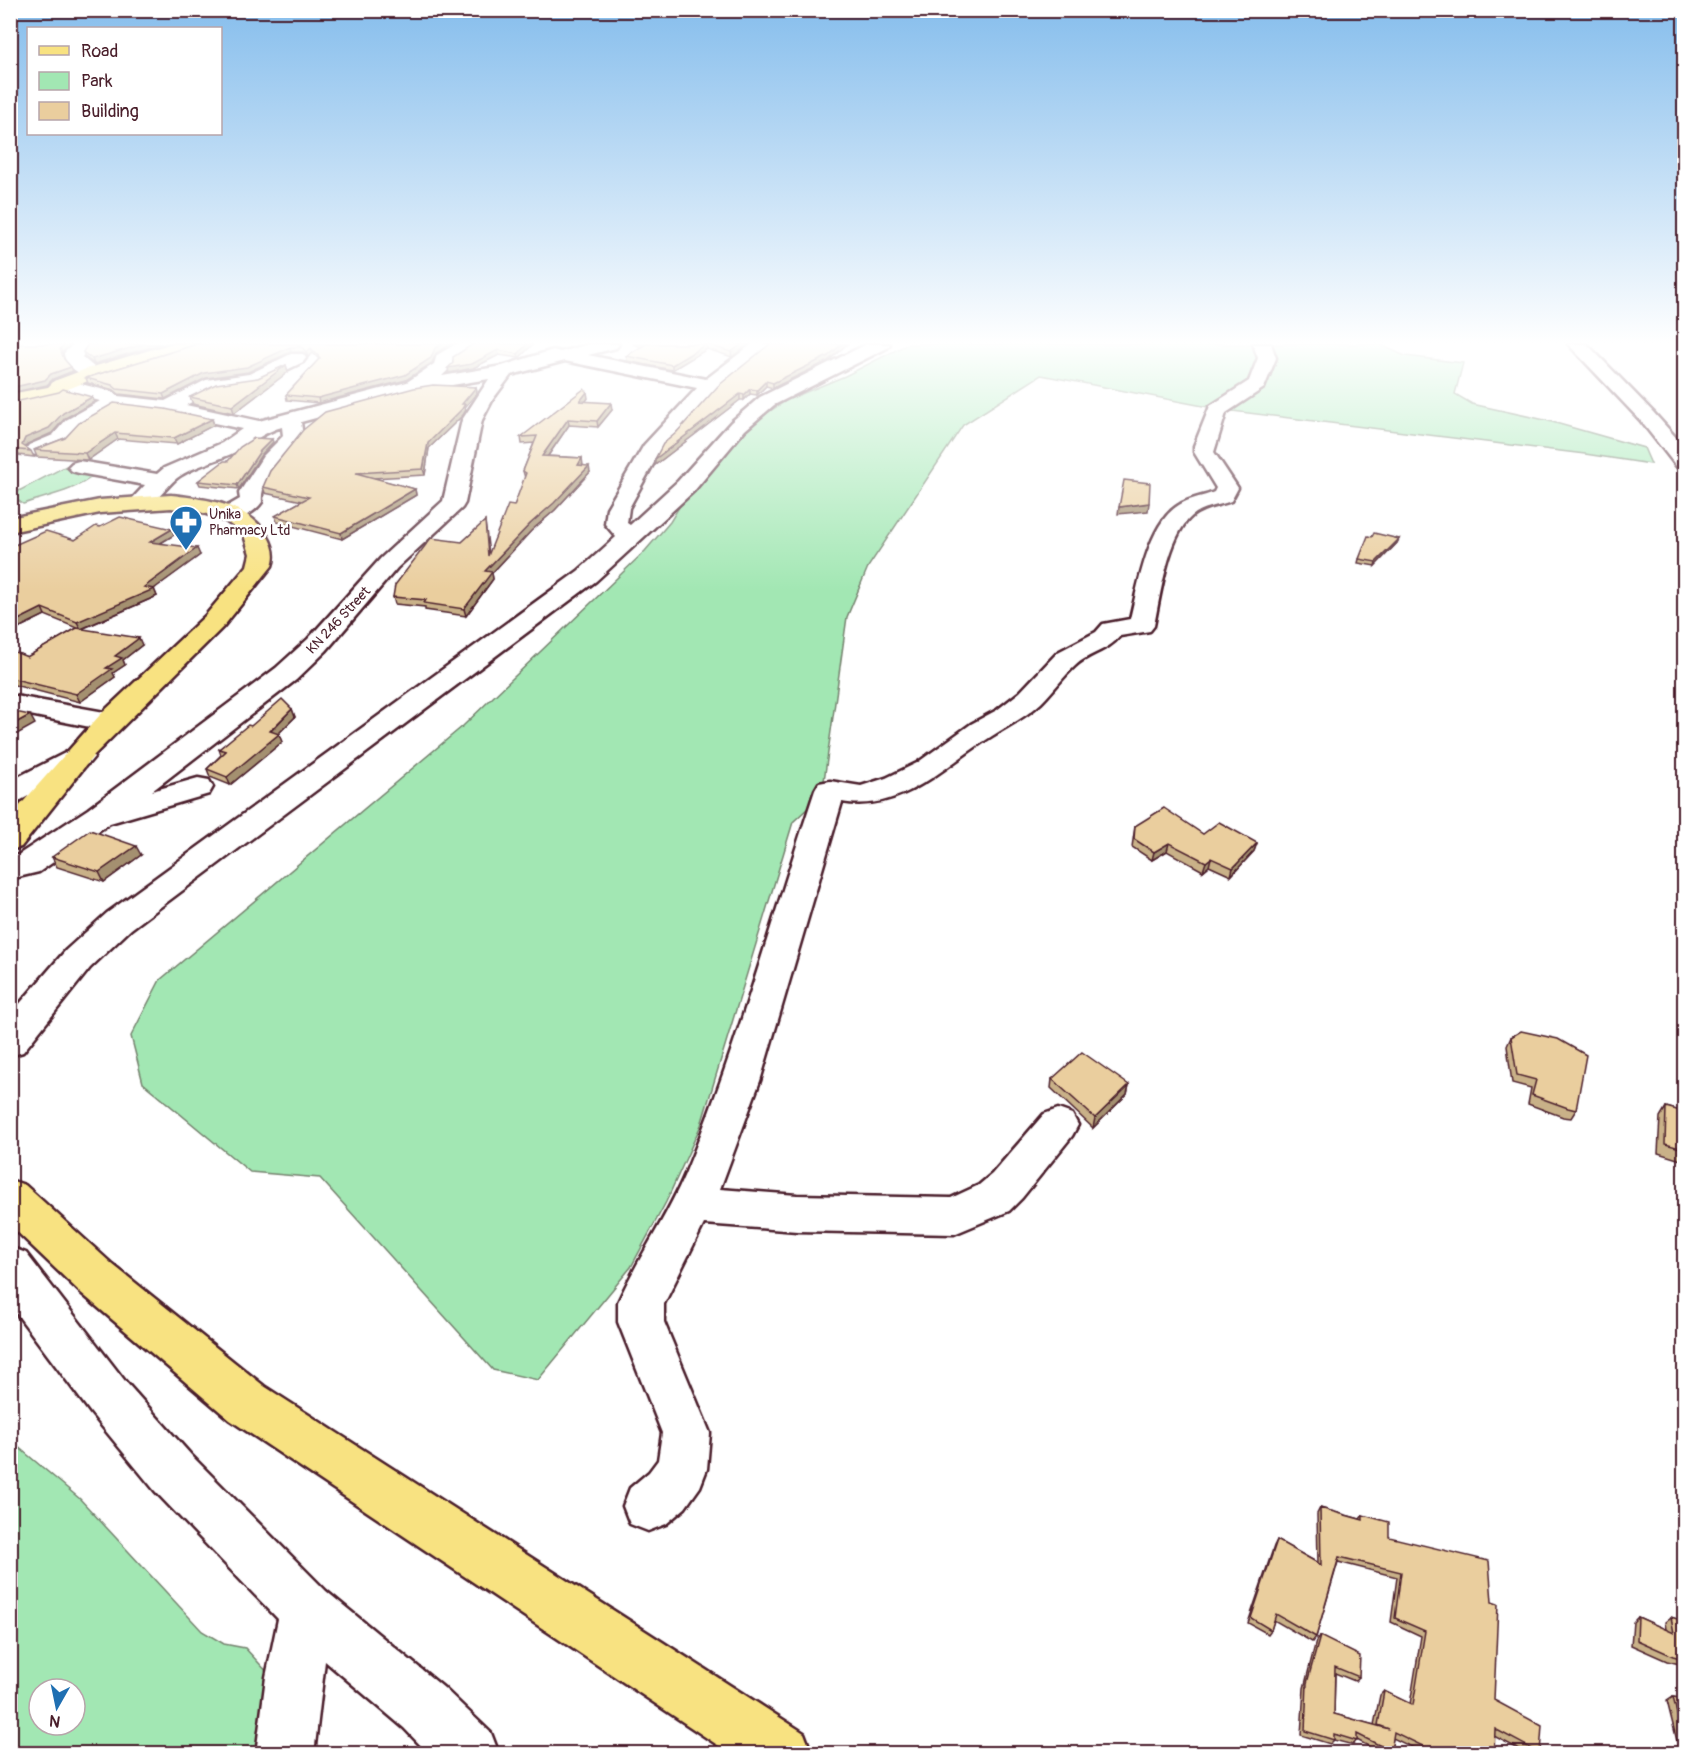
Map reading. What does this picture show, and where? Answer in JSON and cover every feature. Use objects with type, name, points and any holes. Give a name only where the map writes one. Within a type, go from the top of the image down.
[{"type":"main road","points":[[10,525],[77,510],[141,501],[199,505],[229,514],[245,522],[259,537],[261,563],[213,622],[110,722],[38,803],[10,840]]},
{"type":"main road","points":[[10,1198],[96,1278],[247,1403],[783,1754]]},
{"type":"street","points":[[36,449],[60,439],[71,426]]},
{"type":"street","points":[[229,514],[251,502],[250,493],[270,460],[293,437],[292,426]]},
{"type":"street","name":"KN 246 Street","points":[[99,816],[286,674],[349,611],[389,563],[454,503],[471,426]]},
{"type":"street","points":[[629,538],[616,524],[618,508],[654,445],[674,426]]},
{"type":"street","points":[[10,1042],[78,959],[119,921],[343,754],[552,604],[686,486],[738,426]]},
{"type":"street","points":[[648,1506],[667,1490],[682,1469],[686,1433],[640,1322],[641,1302],[711,1159],[752,1047],[801,878],[830,790],[862,796],[897,785],[928,769],[1030,698],[1067,658],[1105,638],[1112,629],[1141,626],[1161,548],[1170,525],[1185,510],[1223,496],[1227,488],[1204,452],[1211,426]]},
{"type":"street","points":[[1657,426],[1684,463]]},
{"type":"street","points":[[141,501],[171,472],[230,447],[259,427]]},
{"type":"street","points":[[79,467],[161,481]]},
{"type":"street","points":[[10,703],[20,703],[110,722]]},
{"type":"street","points":[[10,794],[79,757]]},
{"type":"street","points":[[10,868],[28,864],[99,816],[198,787]]},
{"type":"street","points":[[690,1205],[797,1213],[954,1216],[994,1198],[1007,1186],[1058,1125]]},
{"type":"street","points":[[10,1266],[30,1296],[108,1397],[173,1473],[307,1610],[424,1708],[470,1754]]},
{"type":"street","points":[[285,1754],[294,1677],[307,1610]]},
{"type":"green space","points":[[750,426],[962,426],[868,567],[847,617],[822,795],[793,822],[701,1125],[666,1202],[631,1267],[538,1380],[493,1370],[320,1178],[250,1172],[143,1083],[131,1036],[160,980],[463,726],[645,551],[670,522],[693,484]]},
{"type":"green space","points":[[1358,426],[1567,426],[1644,448],[1651,464]]},
{"type":"green space","points":[[66,466],[90,471],[94,475],[70,489],[23,504],[11,495]]},
{"type":"green space","points":[[10,1440],[80,1499],[202,1631],[224,1644],[245,1648],[270,1675],[261,1753],[11,1753]]},
{"type":"building","points":[[10,426],[51,426],[25,438],[22,445],[31,451],[10,449]]},
{"type":"building","points":[[76,426],[197,426],[174,438],[115,433],[85,453],[34,450],[65,438]]},
{"type":"building","points":[[307,426],[445,426],[428,443],[423,469],[356,473],[415,489],[341,533],[275,516],[309,497],[263,487],[270,471]]},
{"type":"building","points":[[535,426],[563,426],[542,456],[582,458],[578,465],[589,466],[485,571],[492,572],[464,609],[424,603],[426,600],[393,597],[395,585],[431,538],[462,542],[485,521],[488,556],[508,505],[514,506],[526,473],[523,471],[537,436],[521,437]]},
{"type":"building","points":[[682,426],[698,426],[655,459],[663,444]]},
{"type":"building","points":[[254,438],[272,439],[260,451],[237,485],[198,481],[224,461],[228,461],[240,447]]},
{"type":"building","points":[[1124,480],[1150,483],[1149,503],[1119,507]]},
{"type":"building","points":[[120,517],[172,529],[150,542],[197,548],[144,587],[154,589],[77,622],[42,608],[10,624],[10,547],[46,531],[75,540],[96,526],[100,527]]},
{"type":"building","points":[[1374,533],[1399,539],[1376,562],[1359,559],[1368,536],[1372,537]]},
{"type":"building","points":[[77,628],[139,638],[115,656],[122,658],[106,668],[112,669],[76,694],[10,678],[10,650],[27,657]]},
{"type":"building","points":[[282,699],[292,709],[270,731],[279,734],[227,777],[207,769],[226,751],[219,749],[248,725],[251,726]]},
{"type":"building","points":[[10,711],[30,715],[10,726]]},
{"type":"building","points":[[1164,808],[1203,834],[1219,822],[1257,843],[1233,868],[1211,858],[1206,862],[1169,843],[1154,852],[1134,839],[1135,826]]},
{"type":"building","points":[[90,830],[136,846],[99,872],[52,857]]},
{"type":"building","points":[[1521,1031],[1558,1039],[1586,1055],[1576,1110],[1532,1095],[1536,1080],[1517,1075],[1511,1037]]},
{"type":"building","points":[[1082,1052],[1129,1085],[1095,1118],[1052,1079]]},
{"type":"building","points":[[1666,1107],[1684,1112],[1684,1149],[1665,1144]]},
{"type":"building","points":[[1320,1508],[1363,1520],[1363,1515],[1389,1522],[1389,1537],[1489,1561],[1492,1602],[1498,1604],[1494,1700],[1542,1726],[1540,1753],[1495,1729],[1494,1754],[1439,1754],[1394,1732],[1391,1751],[1357,1734],[1357,1741],[1334,1734],[1334,1740],[1305,1731],[1307,1683],[1320,1636],[1360,1656],[1359,1677],[1335,1667],[1334,1714],[1389,1729],[1378,1725],[1384,1691],[1413,1705],[1425,1631],[1395,1618],[1401,1572],[1339,1557],[1316,1637],[1276,1614],[1271,1630],[1251,1618],[1277,1540],[1321,1565]]},
{"type":"building","points":[[1638,1617],[1674,1633],[1671,1617],[1684,1621],[1684,1659],[1637,1640]]},
{"type":"building","points":[[1673,1697],[1684,1699],[1684,1743]]},
{"type":"place","name":"Unika Pharmacy Ltd","points":[[186,551]]}]
